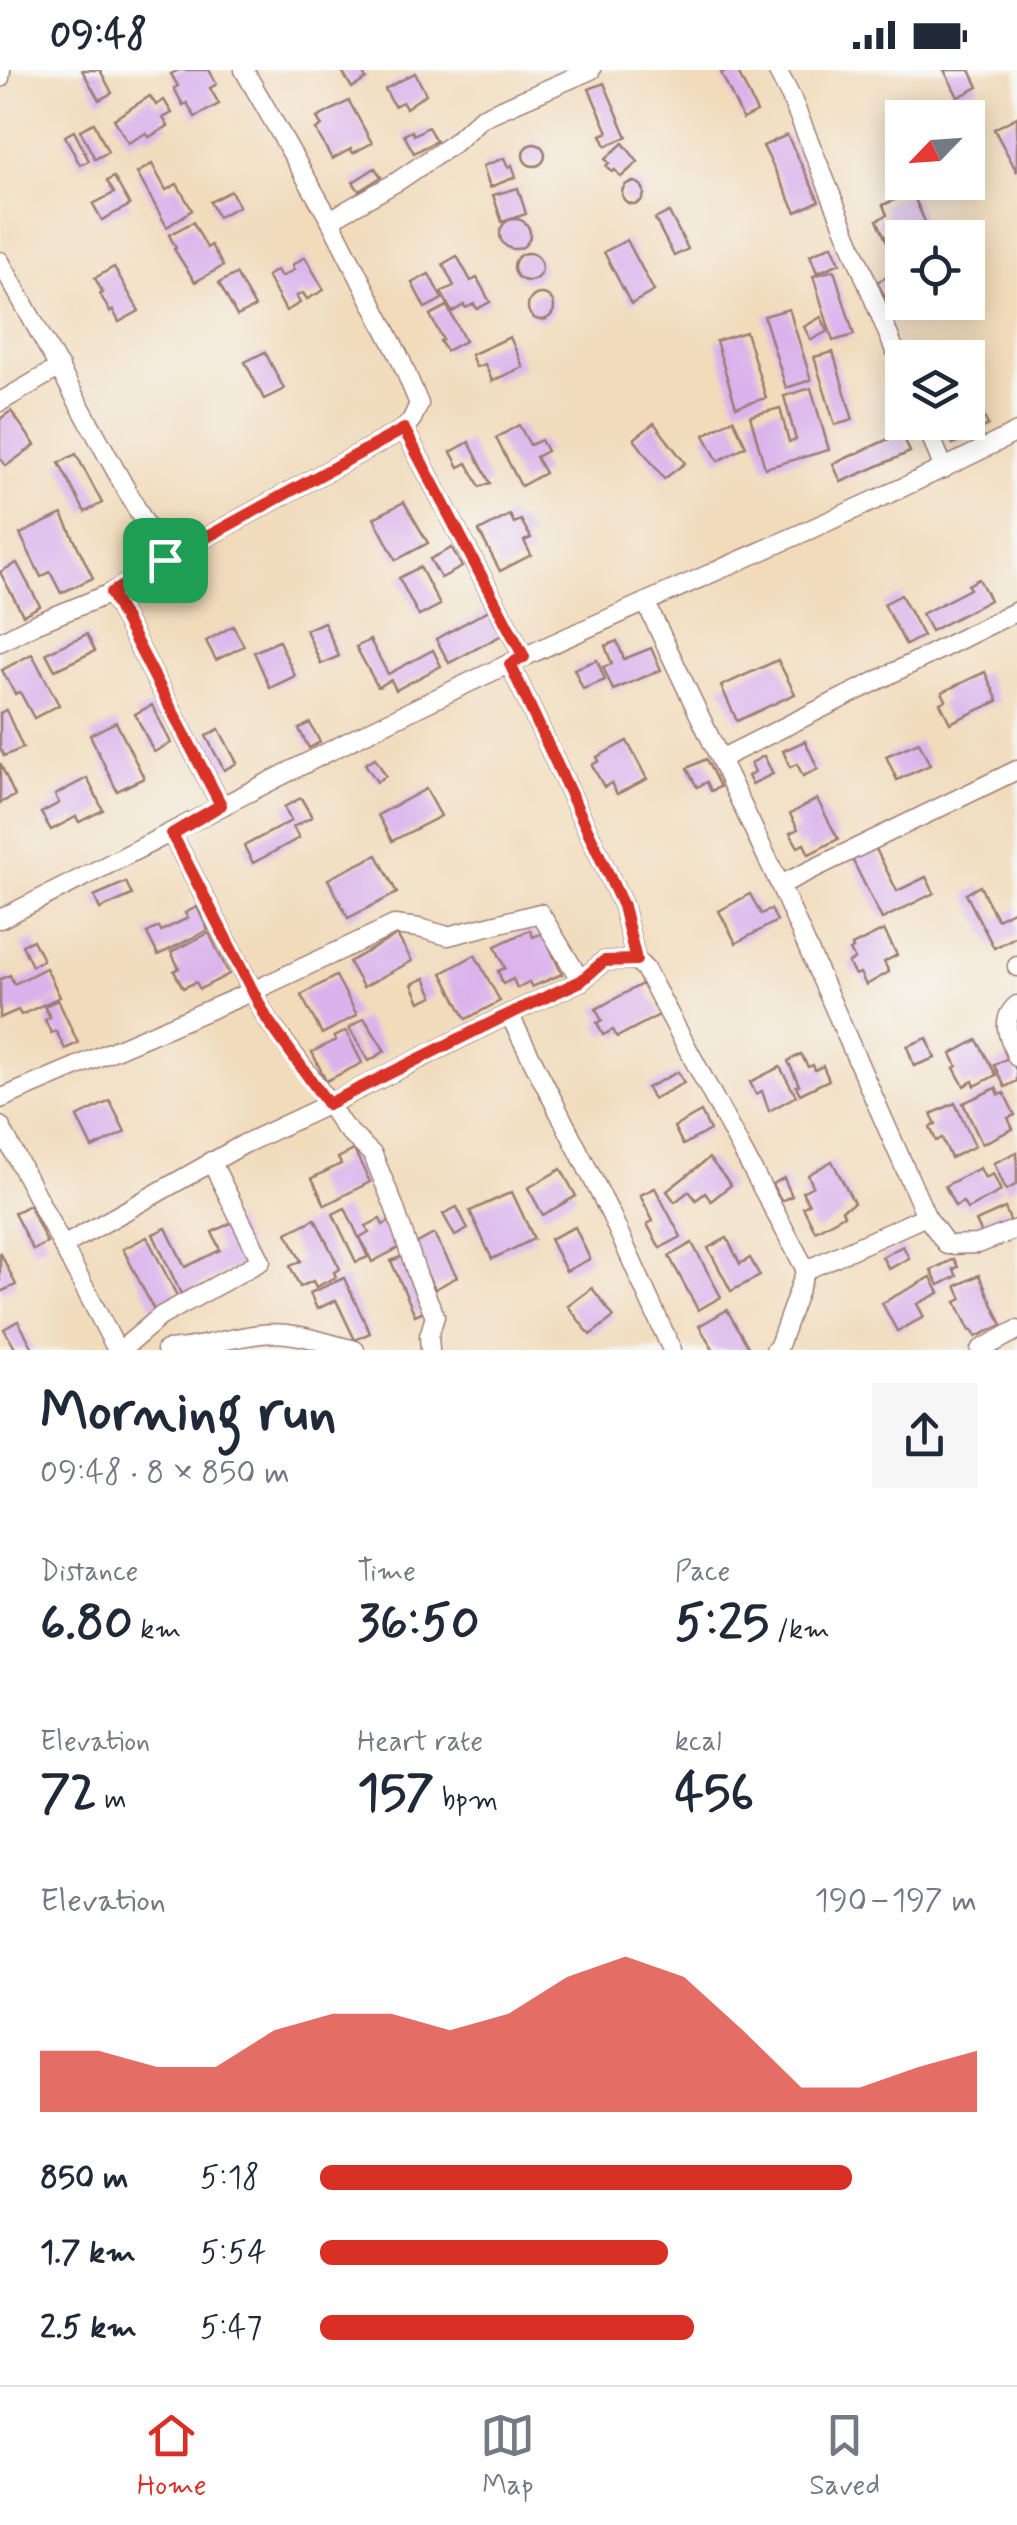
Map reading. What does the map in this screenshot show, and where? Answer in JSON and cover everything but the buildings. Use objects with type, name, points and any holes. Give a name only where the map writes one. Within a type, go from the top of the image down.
[{"type":"street","points":[[0,78],[1,70]]},
{"type":"street","points":[[0,642],[111,593],[404,429],[419,404],[330,220],[244,70]]},
{"type":"street","points":[[330,220],[454,143],[480,118],[591,70]]},
{"type":"street","points":[[777,70],[891,340]]},
{"type":"street","points":[[0,261],[165,560]]},
{"type":"street","points":[[0,402],[60,367]]},
{"type":"street","points":[[404,429],[517,660],[623,906],[636,960],[646,969],[806,1270]]},
{"type":"street","points":[[0,919],[517,660],[944,469],[1017,432]]},
{"type":"street","points":[[932,440],[944,469]]},
{"type":"street","points":[[111,593],[221,805]]},
{"type":"street","points":[[646,603],[780,885],[926,1216],[948,1245],[978,1244],[1017,1229]]},
{"type":"street","points":[[720,759],[1017,610]]},
{"type":"street","points":[[780,885],[1017,770]]},
{"type":"street","points":[[172,834],[267,1019],[342,1126],[373,1155],[435,1316],[430,1350]]},
{"type":"street","points":[[0,1099],[251,992],[394,925],[448,936],[540,913],[581,981]]},
{"type":"street","points":[[63,1246],[211,1161],[581,981],[604,961],[636,960]]},
{"type":"street","points":[[1017,1005],[1010,1011],[1005,1032],[1017,1057]]},
{"type":"street","points":[[509,1014],[611,1216],[672,1350]]},
{"type":"street","points":[[0,1126],[119,1350],[161,1316],[261,1262],[211,1161]]},
{"type":"street","points":[[774,1350],[806,1270],[926,1216]]},
{"type":"street","points":[[999,1238],[1017,1246]]},
{"type":"street","points":[[980,1350],[1017,1330]]},
{"type":"street","points":[[166,1350],[260,1334],[288,1334],[355,1350]]},
{"type":"route","points":[[404,429],[524,657],[510,664],[623,906],[636,960],[604,961],[581,981],[328,1104],[251,992],[172,834],[221,805],[111,593],[165,560],[404,429]]}]
